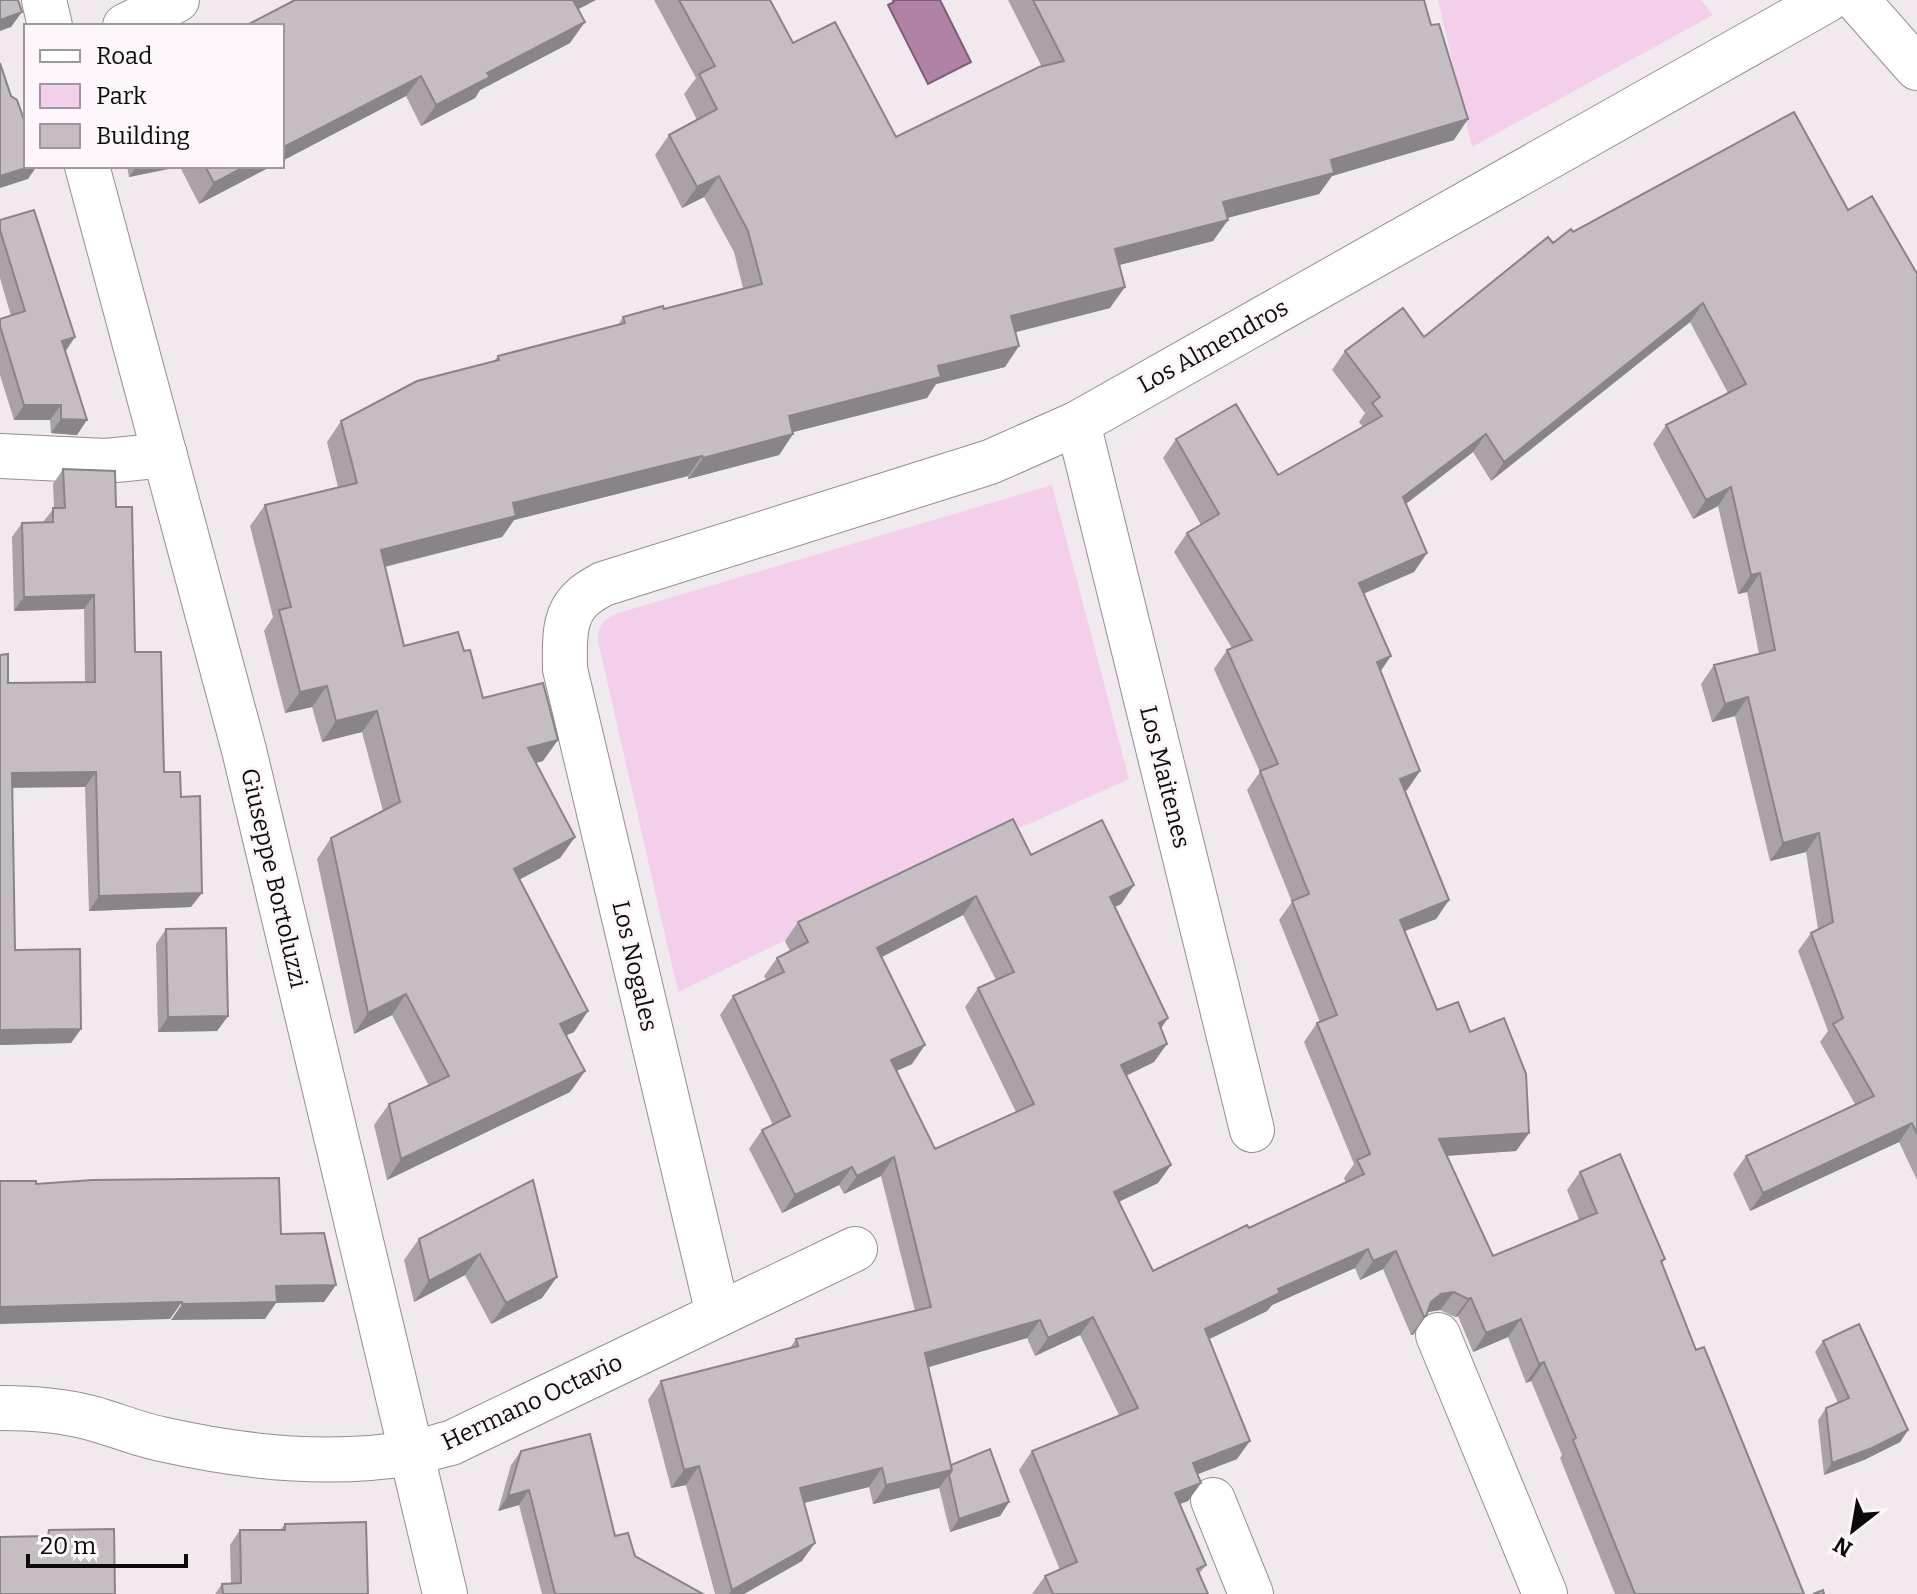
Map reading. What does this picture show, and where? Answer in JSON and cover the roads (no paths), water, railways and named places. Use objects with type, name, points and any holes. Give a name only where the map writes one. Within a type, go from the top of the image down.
[{"type":"street","points":[[44,0],[50,24]]},
{"type":"street","points":[[129,24],[177,0]]},
{"type":"street","name":"Los Almendros","points":[[568,616],[582,597],[603,584],[990,462],[1078,423],[1827,0]]},
{"type":"street","points":[[1857,0],[1917,68]]},
{"type":"street","name":"Giuseppe Bortoluzzi","points":[[88,168],[244,750],[445,1594]]},
{"type":"street","name":"Los Maitenes","points":[[1078,423],[1252,1130]]},
{"type":"street","points":[[0,456],[106,461],[165,455]]},
{"type":"street","name":"Los Nogales","points":[[568,616],[565,669],[718,1314]]},
{"type":"street","name":"Hermano Octavio","points":[[0,1408],[37,1408],[90,1417],[157,1438],[224,1452],[292,1459],[361,1458],[410,1453],[451,1443],[855,1249]]},
{"type":"street","points":[[1438,1335],[1545,1594]]},
{"type":"street","points":[[1213,1500],[1251,1594]]}]
